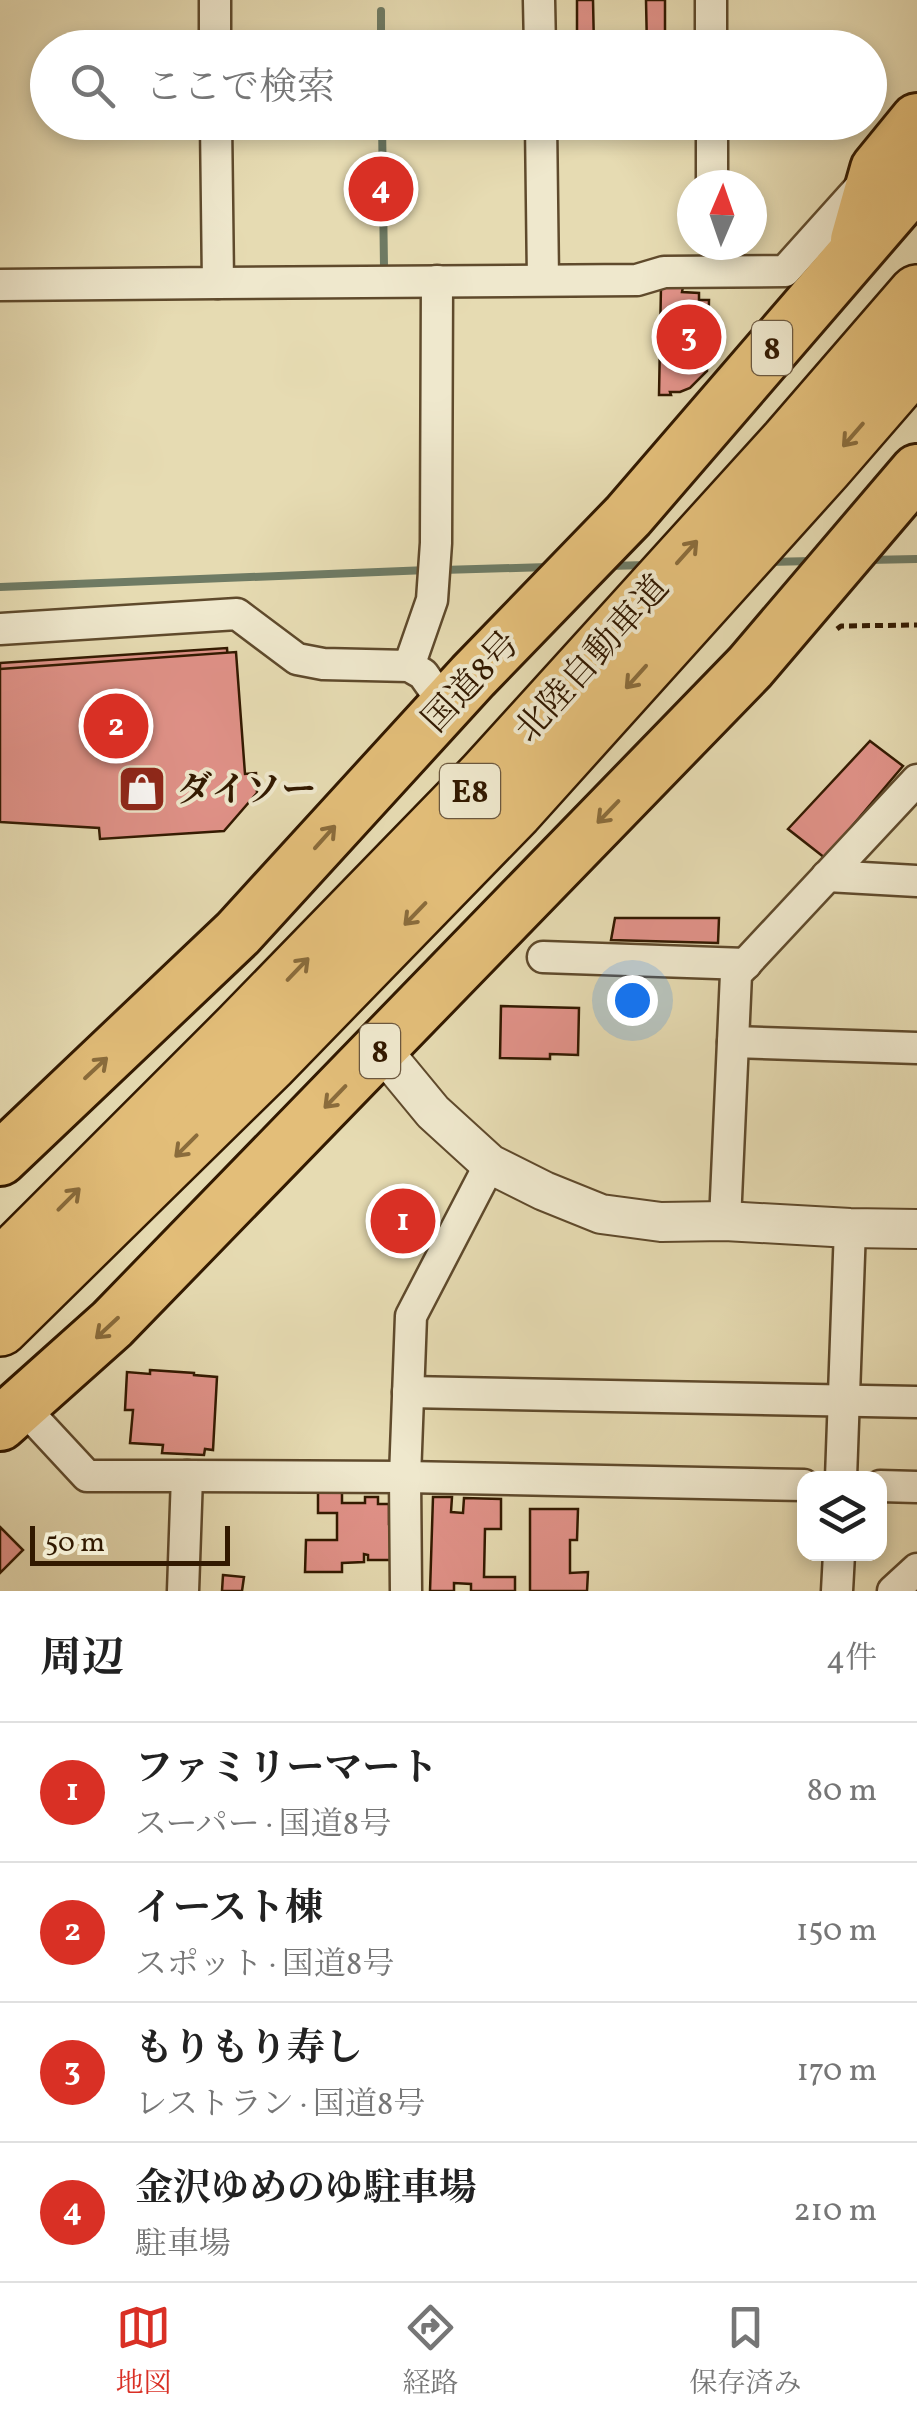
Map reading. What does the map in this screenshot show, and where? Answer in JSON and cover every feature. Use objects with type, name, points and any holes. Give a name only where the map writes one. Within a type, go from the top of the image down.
[{"type":"highway","points":[[897,175],[917,120]]},
{"type":"highway","name":"国道8号","points":[[0,1159],[238,933],[459,691],[628,516],[852,256],[897,175]]},
{"type":"highway","name":"北陸自動車道","points":[[0,1268],[484,776],[788,442],[917,293]]},
{"type":"highway","name":"北陸自動車道","points":[[0,1328],[270,1064],[514,811],[917,361]]},
{"type":"highway","name":"8","points":[[11,1414],[112,1324],[750,667],[907,482]]},
{"type":"street","points":[[215,0],[215,30]]},
{"type":"street","points":[[539,0],[540,30]]},
{"type":"street","points":[[711,0],[711,30]]},
{"type":"street","points":[[216,140],[218,283]]},
{"type":"street","points":[[540,140],[543,280]]},
{"type":"street","points":[[712,140],[712,170]]},
{"type":"street","points":[[724,260],[785,271],[897,175]]},
{"type":"street","points":[[0,286],[637,280],[706,260]]},
{"type":"street","points":[[409,666],[432,600],[436,543],[437,281]]},
{"type":"street","points":[[0,628],[237,614],[297,659],[323,664],[409,666],[459,691]]},
{"type":"street","points":[[725,1221],[736,974],[917,780]]},
{"type":"street","points":[[827,876],[917,881]]},
{"type":"street","points":[[543,957],[746,964]]},
{"type":"street","points":[[733,1042],[917,1048]]},
{"type":"street","points":[[381,1049],[434,1112],[490,1164],[602,1214],[662,1222],[917,1229]]},
{"type":"street","points":[[406,1591],[410,1316],[490,1164]]},
{"type":"street","points":[[841,1471],[850,1228]]},
{"type":"street","points":[[408,1392],[917,1402]]},
{"type":"street","points":[[11,1414],[86,1476],[797,1485]]},
{"type":"street","points":[[183,1591],[186,1476]]},
{"type":"street","points":[[887,1486],[917,1487]]},
{"type":"street","points":[[838,1591],[839,1561]]},
{"type":"street","points":[[893,1591],[917,1569]]},
{"type":"path","points":[[829,638],[840,626],[917,626]]},
{"type":"building","points":[[577,0],[593,0],[594,30],[577,30]]},
{"type":"building","points":[[646,0],[665,0],[665,30],[647,30]]},
{"type":"building","points":[[661,286],[683,287],[682,292],[699,293],[699,300],[709,300],[707,371],[690,388],[670,392],[671,395],[659,395]]},
{"type":"building","points":[[227,648],[237,790],[212,821],[98,826],[0,811],[0,663]]},
{"type":"building","points":[[236,652],[245,774],[256,773],[257,793],[224,831],[100,839],[99,828],[0,822],[0,669]]},
{"type":"building","points":[[870,741],[903,766],[825,858],[788,829]]},
{"type":"building","points":[[615,918],[719,918],[718,943],[611,940]]},
{"type":"building","points":[[501,1006],[579,1008],[578,1055],[500,1058]]},
{"type":"building","points":[[150,1370],[217,1377],[213,1450],[205,1449],[204,1455],[162,1453],[163,1445],[130,1443],[133,1410],[125,1410],[127,1372],[150,1374]]},
{"type":"building","points":[[318,1492],[342,1492],[342,1503],[365,1503],[365,1497],[378,1497],[378,1504],[389,1504],[392,1560],[368,1560],[364,1554],[364,1562],[342,1563],[342,1572],[305,1572],[306,1540],[337,1540],[337,1513],[318,1513]]},
{"type":"building","points":[[433,1497],[452,1497],[451,1512],[463,1513],[464,1498],[501,1499],[501,1529],[485,1529],[484,1577],[515,1577],[515,1591],[471,1591],[471,1584],[454,1583],[454,1591],[430,1591]]},
{"type":"building","points":[[530,1509],[578,1509],[577,1540],[570,1540],[570,1573],[588,1572],[587,1591],[530,1591]]},
{"type":"building","points":[[0,1527],[23,1550],[0,1573]]},
{"type":"building","points":[[223,1575],[244,1577],[242,1591],[222,1591]]},
{"type":"waterway","points":[[381,11],[381,30]]},
{"type":"waterway","points":[[382,140],[384,267]]},
{"type":"waterway","points":[[867,560],[917,559]]},
{"type":"waterway","points":[[767,562],[813,561]]},
{"type":"waterway","points":[[607,566],[648,565]]},
{"type":"waterway","points":[[442,570],[548,567]]},
{"type":"waterway","points":[[0,587],[428,570]]},
{"type":"place","name":"金沢ゆめのゆ駐車場","points":[[381,189]]},
{"type":"place","name":"もりもり寿し","points":[[689,337]]},
{"type":"place","name":"イースト棟","points":[[116,726]]},
{"type":"place","name":"ダイソー","points":[[142,789]]},
{"type":"place","name":"ファミリーマート","points":[[403,1221]]}]
